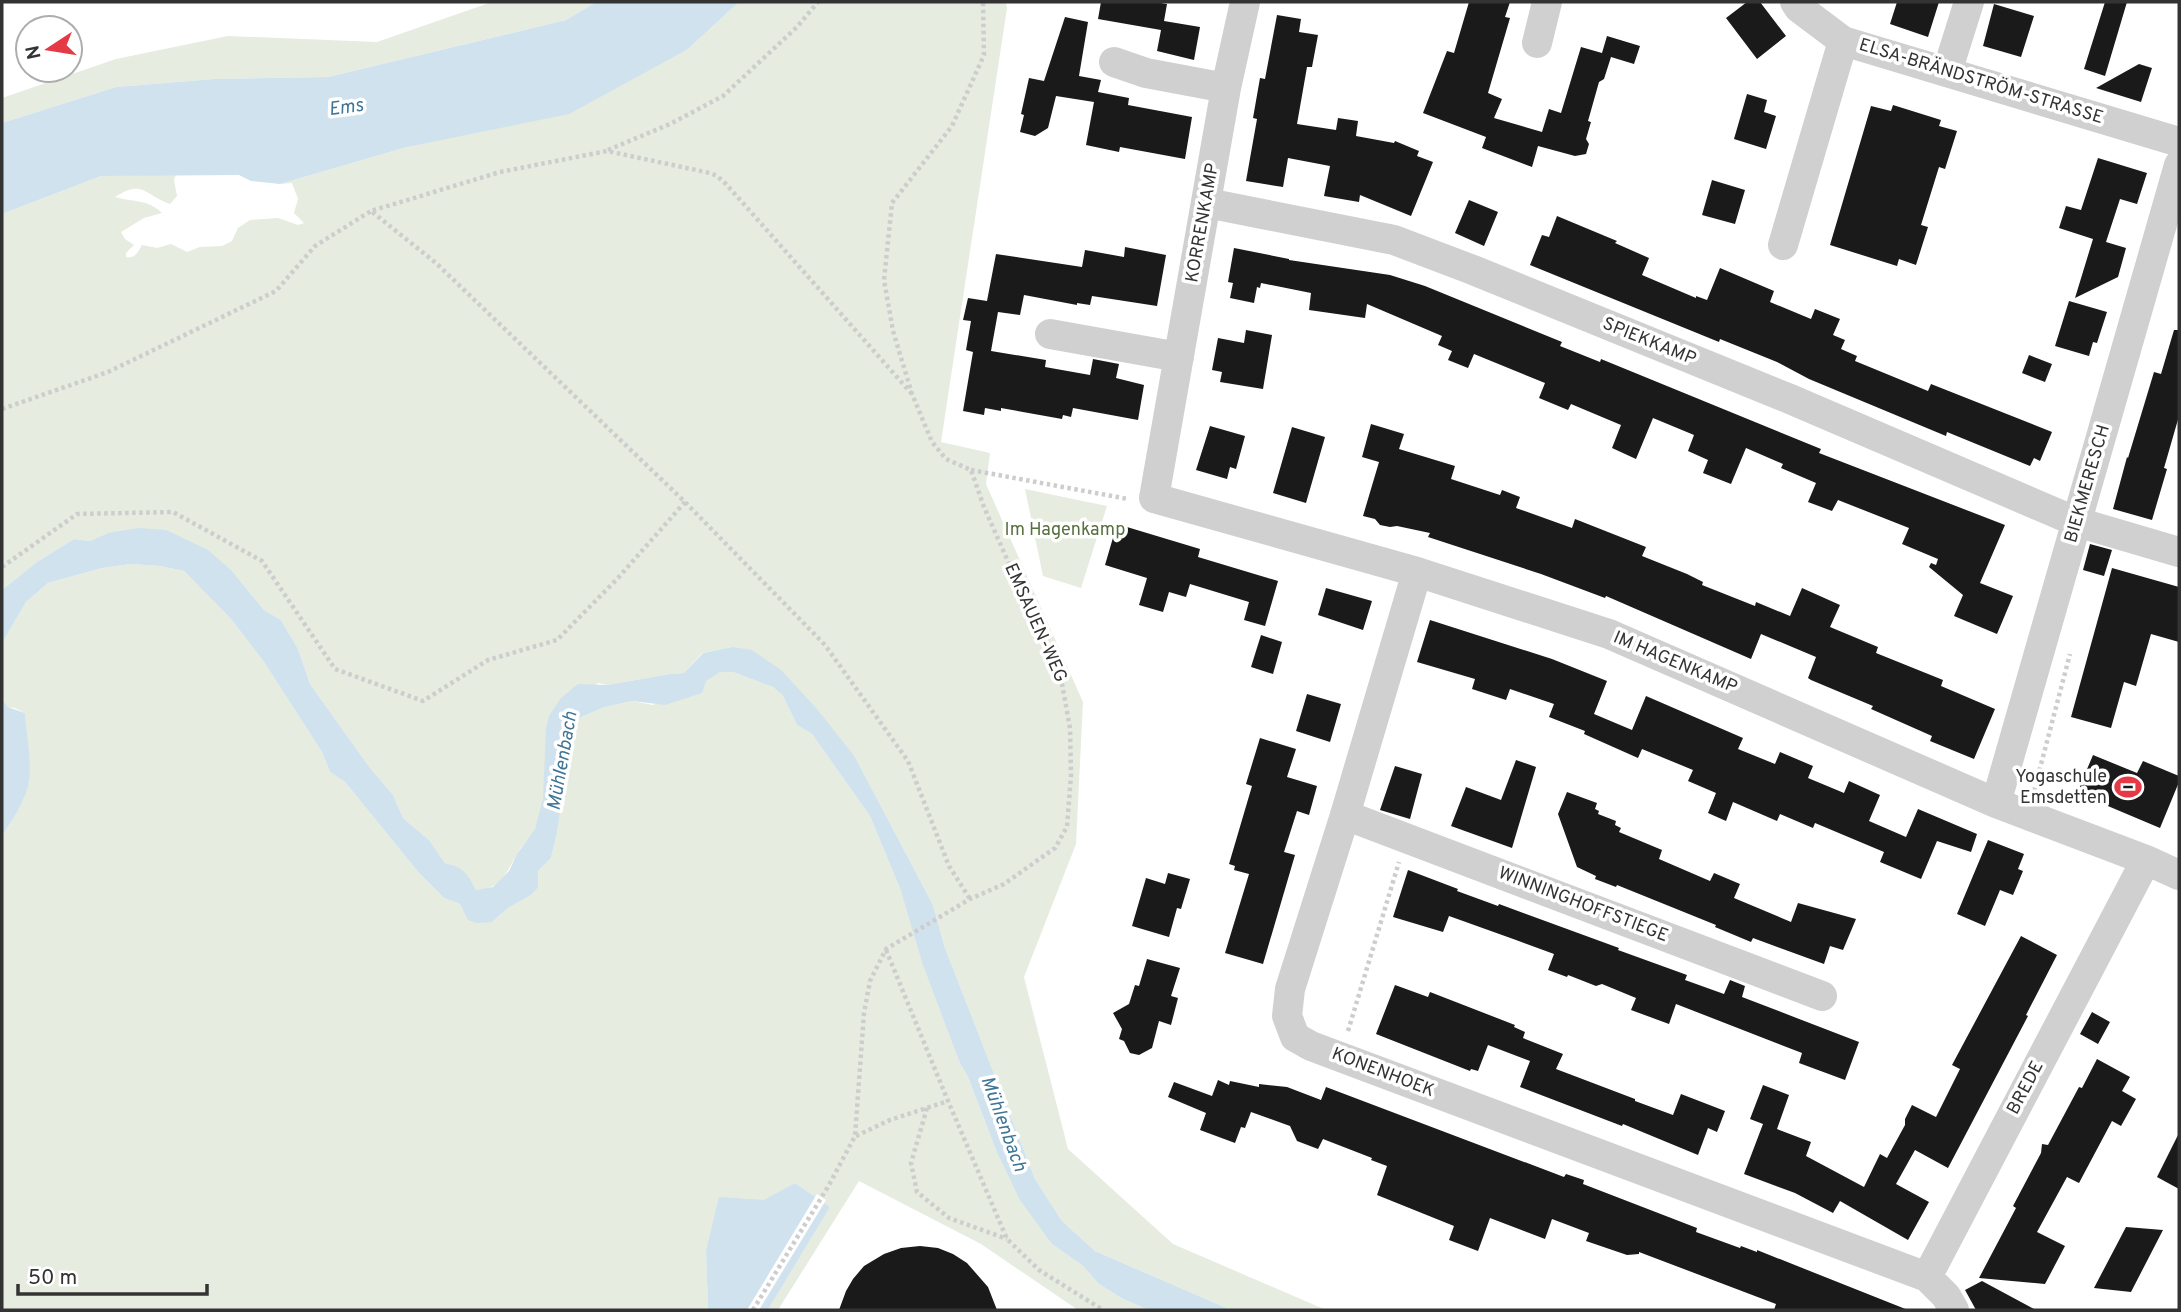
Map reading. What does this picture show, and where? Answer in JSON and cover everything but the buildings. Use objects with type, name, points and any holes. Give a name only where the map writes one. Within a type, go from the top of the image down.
[{"type":"street","name":"KORRENKAMP","points":[[1154,498],[1226,88],[1245,2]]},
{"type":"street","points":[[1537,43],[1547,2]]},
{"type":"street","name":"ELSA-BRÄNDSTRÖM-STRASSE","points":[[1795,2],[1799,8],[1843,41],[2179,142]]},
{"type":"street","points":[[1947,72],[1969,2]]},
{"type":"street","points":[[1783,244],[1843,41]]},
{"type":"street","points":[[1115,62],[1146,73],[1226,88]]},
{"type":"street","name":"BIEKMERESCH","points":[[1996,803],[2179,165]]},
{"type":"street","name":"SPIEKKAMP","points":[[1207,203],[1394,240],[1790,399],[2077,522],[2179,552]]},
{"type":"street","points":[[1050,334],[1180,358]]},
{"type":"street","name":"IM HAGENKAMP","points":[[1154,498],[1417,572],[1609,635],[1996,803],[2179,875]]},
{"type":"street","name":"KONENHOEK","points":[[1417,572],[1290,989],[1287,1016],[1295,1037],[1311,1046],[1927,1277]]},
{"type":"street","name":"WINNINGHOFFSTIEGE","points":[[1345,815],[1822,996]]},
{"type":"street","name":"BREDE","points":[[1927,1277],[2146,860]]},
{"type":"street","points":[[1927,1277],[1947,1296],[1954,1310]]},
{"type":"path","points":[[2,409],[108,372],[276,291],[315,246],[371,211],[500,172],[607,150],[670,124],[723,96],[797,27],[818,2]]},
{"type":"path","points":[[984,2],[984,54],[952,126],[892,203],[884,280],[894,331],[912,394],[932,442],[946,459],[971,470],[1126,499],[1154,498]]},
{"type":"path","points":[[607,150],[718,176],[912,394]]},
{"type":"path","points":[[371,211],[436,263],[685,502],[825,645],[908,761],[949,866],[970,899]]},
{"type":"path","name":"EMSAUEN-WEG","points":[[886,949],[970,899],[1004,884],[1055,848],[1067,827],[1072,775],[1070,728],[1062,684],[984,506],[971,470]]},
{"type":"path","points":[[2,567],[77,514],[173,512],[262,561],[335,669],[423,701],[488,660],[557,640],[618,578],[685,502]]},
{"type":"path","points":[[1340,1057],[1406,838]]},
{"type":"path","points":[[886,949],[1007,1239],[1039,1270],[1102,1310]]},
{"type":"path","points":[[753,1310],[829,1185],[855,1136],[864,1013],[870,981],[886,949]]},
{"type":"path","points":[[855,1136],[890,1120],[948,1101]]},
{"type":"path","points":[[927,1108],[911,1163],[917,1192],[949,1218],[1007,1239]]},
{"type":"green space","points":[[492,2],[596,2],[566,20],[328,77],[214,79],[116,87],[2,123],[2,98],[43,84],[84,84],[84,70],[116,59],[228,36],[377,42]]},
{"type":"green space","points":[[739,2],[1006,2],[941,442],[990,453],[986,484],[1083,702],[1076,844],[1024,977],[1068,1149],[1173,1244],[1326,1310],[1231,1310],[1095,1251],[1062,1221],[1035,1179],[945,948],[933,905],[855,757],[732,647],[702,653],[684,673],[607,685],[598,683],[546,728],[546,780],[539,820],[498,883],[476,890],[464,872],[445,863],[429,840],[403,818],[393,795],[370,768],[310,684],[298,649],[281,620],[264,610],[232,571],[108,533],[90,541],[74,539],[37,562],[2,590],[2,214],[101,176],[176,174],[174,180],[177,196],[170,204],[138,189],[115,197],[145,203],[162,213],[144,218],[121,232],[125,239],[134,245],[126,253],[126,257],[134,256],[142,245],[157,248],[171,244],[187,252],[200,247],[222,246],[232,241],[238,228],[250,220],[278,218],[298,225],[304,223],[294,213],[298,199],[292,183],[280,184],[407,147],[688,49]]},
{"type":"green space","name":"Im Hagenkamp","points":[[1025,489],[1107,506],[1081,588],[1043,576]]},
{"type":"green space","points":[[131,564],[184,571],[231,619],[264,662],[322,752],[330,772],[345,782],[419,873],[444,898],[460,904],[468,919],[492,922],[538,888],[538,871],[551,858],[557,833],[571,724],[605,707],[632,701],[653,705],[720,672],[733,672],[773,687],[783,696],[797,725],[812,734],[870,816],[901,891],[960,1063],[996,1150],[1052,1244],[1083,1266],[1099,1284],[1123,1299],[1149,1310],[1078,1310],[981,1244],[859,1181],[778,1310],[768,1310],[830,1207],[795,1183],[764,1201],[706,1251],[708,1310],[2,1310],[2,836],[29,782],[25,713],[8,707],[2,699],[2,643],[26,602],[48,583],[102,568]]},
{"type":"water","name":"Ems","points":[[596,2],[739,2],[688,49],[569,114],[407,147],[280,184],[251,181],[239,175],[101,176],[2,214],[2,123],[116,87],[214,79],[328,77],[566,20]]},
{"type":"water","name":"Mühlenbach","points":[[139,528],[166,530],[208,550],[232,571],[264,610],[281,620],[298,649],[310,684],[370,768],[393,795],[403,818],[429,840],[445,863],[464,872],[476,890],[493,887],[509,871],[517,854],[535,829],[543,799],[546,728],[549,716],[561,698],[578,684],[607,685],[684,673],[703,653],[732,647],[752,650],[781,670],[817,709],[855,757],[933,905],[945,948],[1035,1179],[1062,1221],[1095,1251],[1231,1310],[1149,1310],[1123,1299],[1099,1284],[1083,1266],[1052,1244],[1020,1200],[996,1150],[923,965],[901,891],[870,816],[812,734],[797,725],[783,696],[773,687],[733,672],[720,672],[706,681],[702,693],[665,705],[632,701],[605,707],[571,724],[557,833],[551,858],[538,871],[538,888],[492,922],[477,923],[468,920],[460,904],[444,898],[419,873],[345,782],[330,772],[322,752],[264,662],[231,619],[184,571],[131,564],[102,568],[48,583],[26,602],[2,643],[2,590],[37,562],[74,539],[90,541],[108,533]]},
{"type":"water","points":[[2,699],[8,707],[25,713],[30,764],[25,795],[2,836]]},
{"type":"water","points":[[795,1183],[830,1207],[768,1310],[708,1310],[706,1251],[719,1197],[764,1200]]},
{"type":"pier","points":[[817,1194],[826,1200],[759,1310],[747,1310]]},
{"type":"place","name":"Yogaschule Emsdetten","points":[[2128,787]]}]
